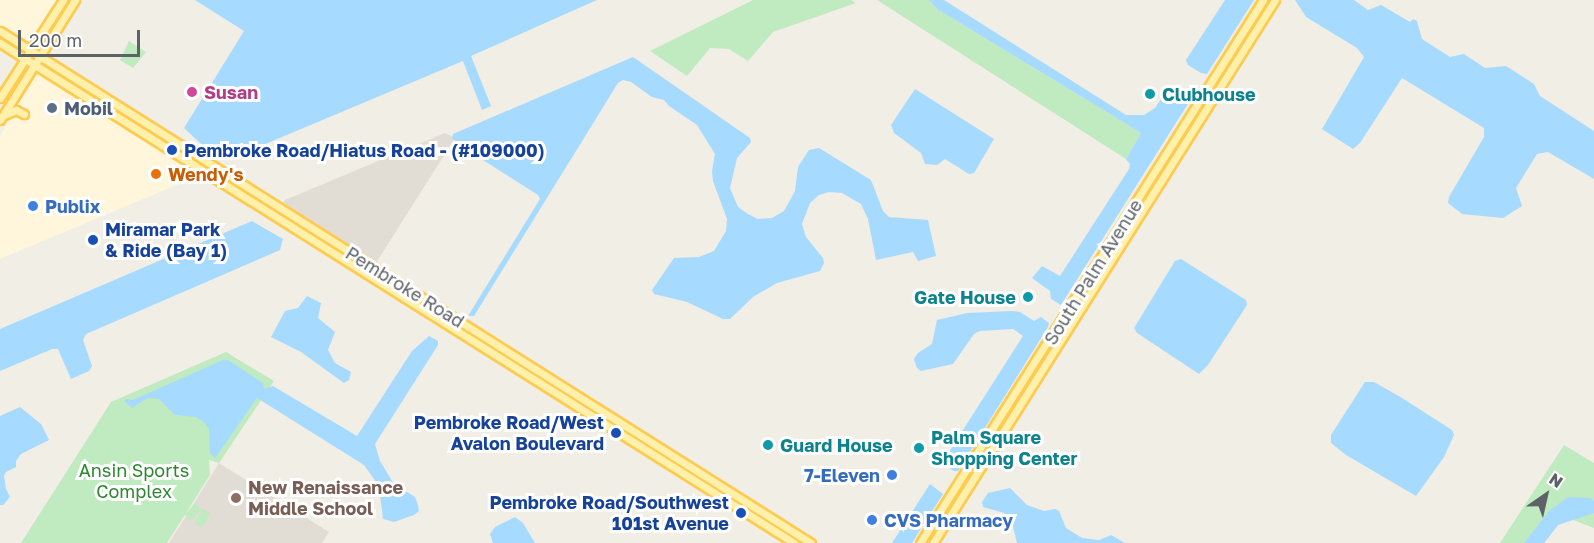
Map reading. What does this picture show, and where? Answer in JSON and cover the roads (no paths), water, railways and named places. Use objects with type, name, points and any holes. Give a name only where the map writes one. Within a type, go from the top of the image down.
[{"type":"main road","points":[[0,98],[63,0]]},
{"type":"main road","points":[[1,119],[75,0]]},
{"type":"main road","name":"South Palm Avenue","points":[[921,543],[1263,0]]},
{"type":"main road","name":"South Palm Avenue","points":[[933,543],[1275,0]]},
{"type":"main road","name":"Pembroke Road","points":[[0,31],[156,132],[811,543]]},
{"type":"main road","name":"Pembroke Road","points":[[0,43],[150,140],[794,543]]},
{"type":"main road","points":[[1,119],[16,110],[24,114]]},
{"type":"main road","points":[[150,140],[156,132]]},
{"type":"main road","points":[[267,212],[272,204]]},
{"type":"water","points":[[195,0],[597,0],[471,56],[491,106],[482,110],[463,61],[232,158],[224,158],[200,143],[184,128],[244,31]]},
{"type":"water","points":[[929,0],[944,0],[1126,115],[1144,115],[1155,108],[1169,87],[1173,86],[1191,99],[1061,305],[1051,299],[1050,291],[1032,278],[1042,266],[1060,276],[1129,169],[1130,164],[1126,159],[1141,133],[937,9]]},
{"type":"water","points":[[1225,0],[1254,0],[1207,74],[1201,73],[1188,65],[1186,60]]},
{"type":"water","points":[[1295,0],[1354,0],[1368,10],[1381,5],[1410,22],[1413,19],[1417,21],[1422,39],[1450,57],[1464,54],[1485,68],[1506,66],[1534,84],[1540,96],[1594,131],[1594,179],[1548,152],[1537,154],[1516,188],[1522,206],[1503,218],[1462,214],[1448,203],[1449,197],[1484,137],[1484,128],[1402,78],[1360,143],[1353,149],[1322,129],[1364,57],[1357,48],[1306,17]]},
{"type":"water","points":[[633,57],[750,138],[751,142],[737,158],[730,188],[738,207],[748,214],[758,219],[772,218],[784,211],[795,191],[798,167],[809,150],[819,148],[871,180],[883,211],[889,217],[928,220],[936,256],[918,261],[913,252],[876,260],[868,219],[861,204],[842,193],[829,192],[819,195],[810,203],[802,224],[806,237],[823,258],[824,263],[820,271],[777,283],[753,297],[730,319],[723,319],[687,302],[654,294],[652,290],[674,258],[699,257],[714,251],[726,231],[727,219],[713,181],[715,154],[697,125],[664,100],[652,97],[631,82],[623,80],[618,83],[474,316],[468,316],[540,199],[538,195],[458,144],[452,138],[453,134]]},
{"type":"water","points":[[915,89],[994,139],[974,173],[969,174],[945,159],[937,165],[925,164],[921,153],[894,133],[891,125]]},
{"type":"water","points":[[252,221],[283,239],[280,250],[86,334],[83,340],[92,366],[89,371],[71,379],[58,349],[52,349],[0,371],[0,329]]},
{"type":"water","points":[[1181,259],[1246,300],[1247,305],[1208,365],[1199,374],[1137,333],[1134,328],[1175,261]]},
{"type":"water","points":[[307,296],[321,303],[318,318],[335,332],[328,350],[335,363],[351,372],[349,380],[344,383],[301,352],[271,337],[285,311],[298,308]]},
{"type":"water","points":[[1020,312],[1034,321],[1041,317],[1049,323],[1048,327],[958,471],[954,471],[942,463],[1023,336],[1013,329],[980,331],[974,334],[953,364],[921,371],[917,368],[914,359],[918,353],[932,344],[937,320],[967,313]]},
{"type":"water","points":[[429,336],[438,341],[438,345],[375,444],[380,461],[394,484],[415,497],[418,505],[419,511],[414,515],[394,522],[383,519],[379,486],[364,465],[257,398],[215,458],[210,453],[209,429],[204,422],[196,417],[175,415],[159,399],[148,398],[132,408],[124,401],[133,400],[223,360],[228,360],[263,383],[264,389],[273,386],[357,436],[412,351]]},
{"type":"water","points":[[1365,382],[1374,382],[1452,430],[1454,435],[1444,457],[1416,496],[1346,455],[1331,443],[1331,435]]},
{"type":"water","points":[[20,407],[41,424],[49,440],[21,454],[16,461],[16,467],[6,472],[4,476],[6,489],[10,497],[3,505],[0,505],[0,416]]},
{"type":"water","points":[[930,484],[943,494],[912,543],[892,543]]},
{"type":"water","points":[[1010,488],[1027,505],[1044,511],[1055,509],[1059,511],[1066,528],[1082,538],[1099,540],[1111,535],[1125,543],[1017,543],[1012,523],[1004,513],[983,507],[982,502],[988,493]]},
{"type":"water","points":[[1568,497],[1590,498],[1594,501],[1594,513],[1558,525],[1544,543],[1524,543],[1549,511]]},
{"type":"water","points":[[515,517],[523,523],[535,543],[493,543],[490,534],[495,527]]},
{"type":"place","name":"Susan","points":[[192,92]]},
{"type":"place","name":"Clubhouse","points":[[1150,94]]},
{"type":"place","name":"Mobil","points":[[52,108]]},
{"type":"place","name":"Pembroke Road/Hiatus Road - (#109000)","points":[[172,150]]},
{"type":"place","name":"Wendy's","points":[[156,174]]},
{"type":"place","name":"Publix","points":[[33,206]]},
{"type":"place","name":"Miramar Park & Ride (Bay 1)","points":[[93,240]]},
{"type":"place","name":"Gate House","points":[[1028,297]]},
{"type":"place","name":"Pembroke Road/West Avalon Boulevard","points":[[616,433]]},
{"type":"place","name":"Guard House","points":[[768,445]]},
{"type":"place","name":"Palm Square Shopping Center","points":[[919,448]]},
{"type":"place","name":"7-Eleven","points":[[892,475]]},
{"type":"place","name":"New Renaissance Middle School","points":[[236,498]]},
{"type":"place","name":"Pembroke Road/Southwest 101st Avenue","points":[[741,513]]},
{"type":"place","name":"CVS Pharmacy","points":[[872,520]]},
{"type":"park label","name":"Ansin Sports Complex","points":[[134,481]]}]
